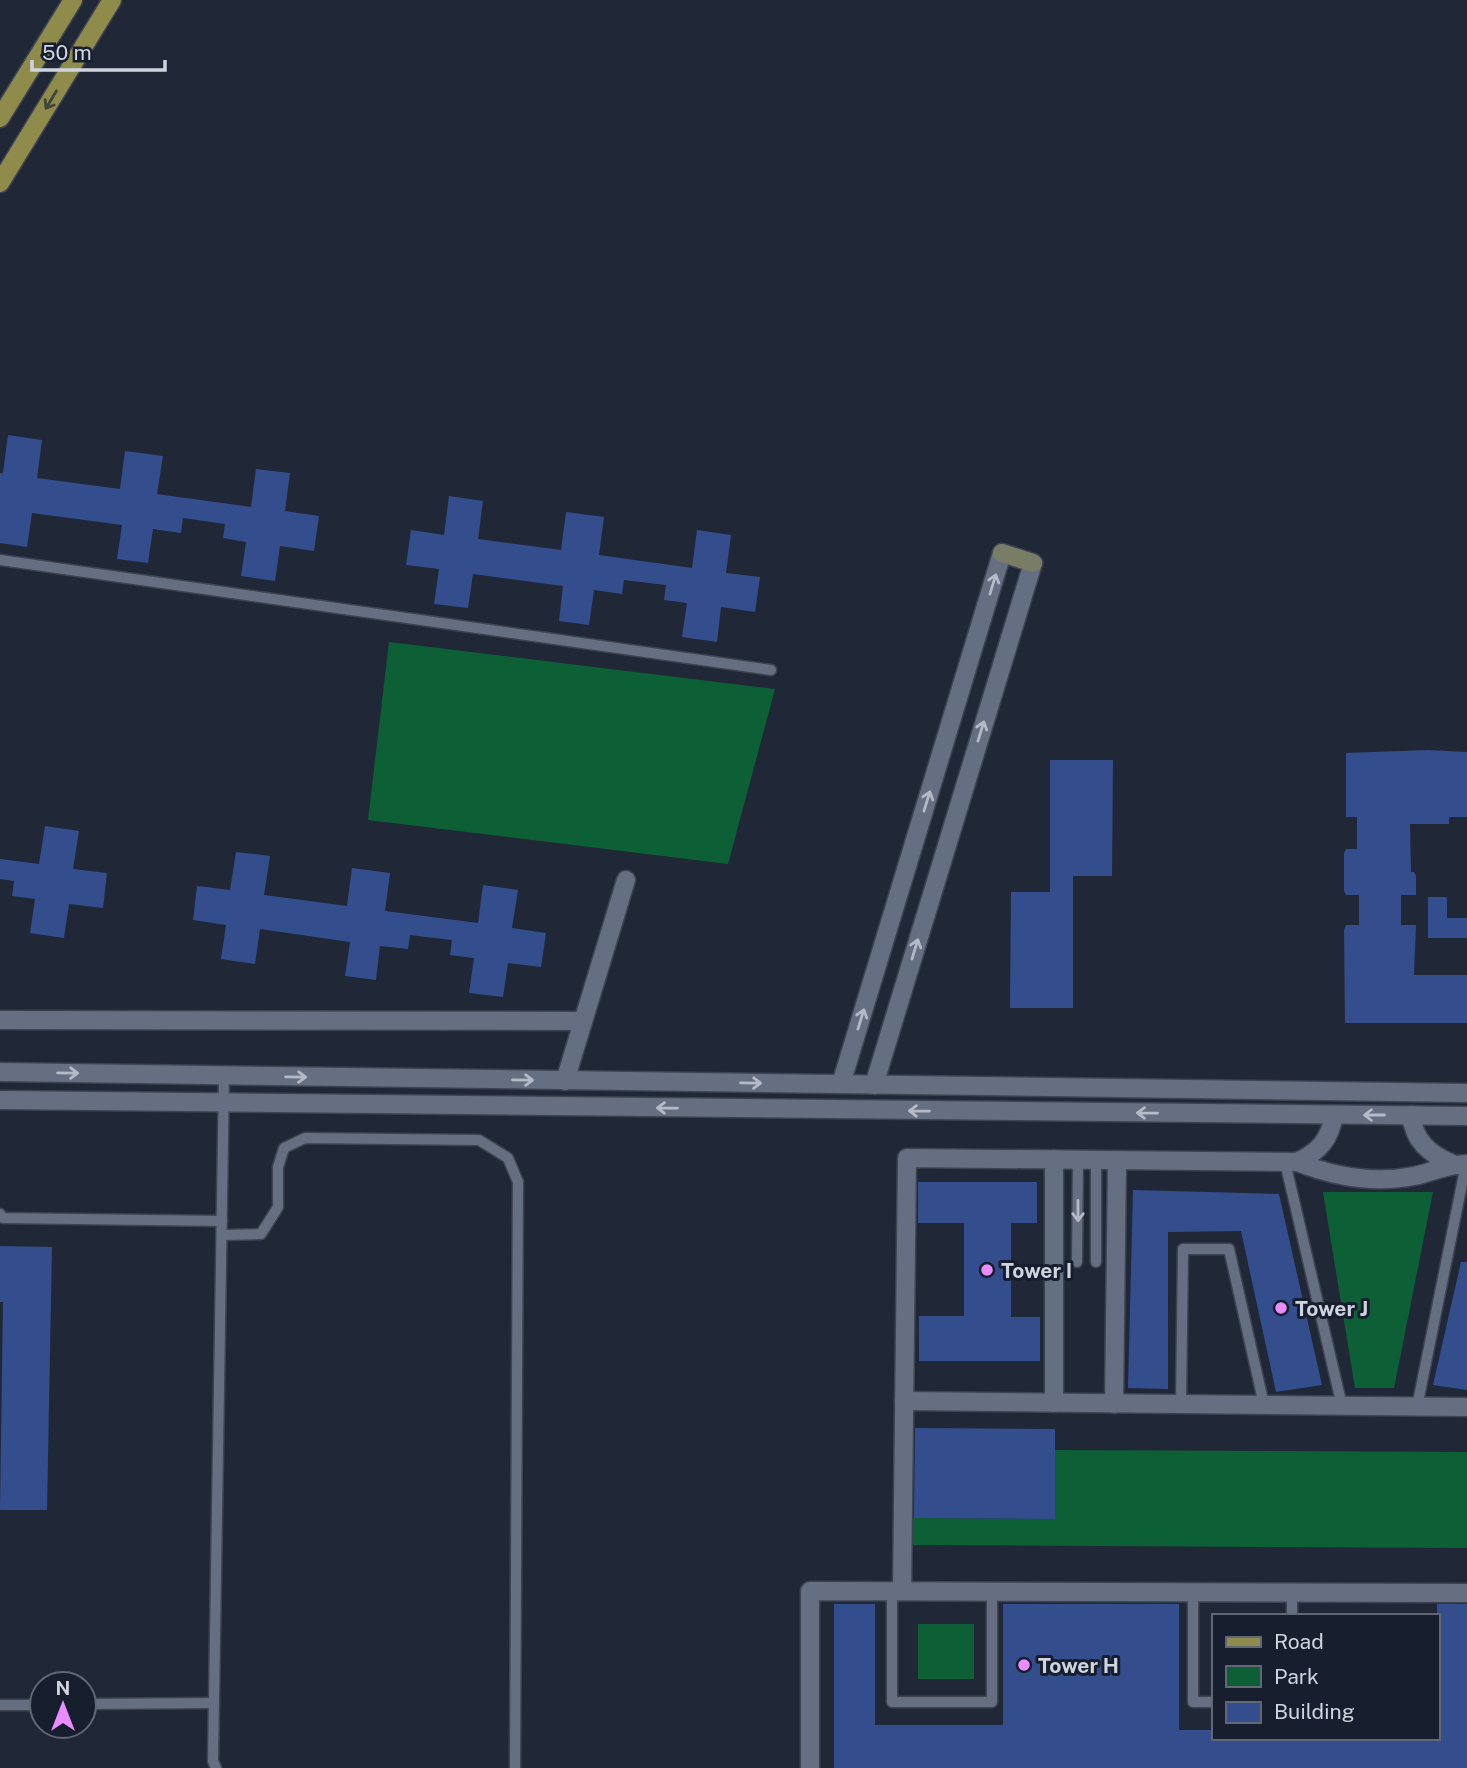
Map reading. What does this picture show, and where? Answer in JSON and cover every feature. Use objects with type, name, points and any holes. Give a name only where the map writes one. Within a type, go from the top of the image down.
[{"type":"main road","points":[[0,118],[73,0]]},
{"type":"main road","points":[[0,183],[112,0]]},
{"type":"main road","points":[[1002,553],[1032,562]]},
{"type":"street","points":[[841,1084],[1002,553]]},
{"type":"street","points":[[874,1085],[1032,562]]},
{"type":"street","points":[[565,1081],[626,880]]},
{"type":"street","points":[[0,1020],[583,1021]]},
{"type":"street","points":[[0,1073],[1467,1093]]},
{"type":"street","points":[[0,1100],[1467,1116]]},
{"type":"street","points":[[1291,1162],[1315,1153],[1321,1147],[1330,1131],[1334,1115]]},
{"type":"street","points":[[1411,1115],[1418,1141],[1441,1159],[1462,1164]]},
{"type":"street","points":[[897,1591],[904,1401],[907,1158],[1291,1162],[1336,1175],[1376,1180],[1415,1176],[1462,1164]]},
{"type":"street","points":[[1054,1159],[1054,1403]]},
{"type":"street","points":[[1114,1404],[1117,1161]]},
{"type":"street","points":[[904,1401],[1467,1407]]},
{"type":"street","points":[[810,1768],[810,1591],[1467,1592]]},
{"type":"lane","points":[[0,560],[771,670]]},
{"type":"lane","points":[[216,1768],[213,1761],[224,1076]]},
{"type":"lane","points":[[222,1235],[261,1234],[278,1207],[278,1167],[284,1148],[304,1138],[479,1140],[508,1158],[518,1182],[515,1768]]},
{"type":"lane","points":[[1077,1262],[1087,1160]]},
{"type":"lane","points":[[1087,1160],[1096,1262]]},
{"type":"lane","points":[[1291,1162],[1342,1406]]},
{"type":"lane","points":[[1417,1407],[1462,1164]]},
{"type":"lane","points":[[0,1214],[3,1218],[222,1221]]},
{"type":"lane","points":[[1181,1404],[1183,1249],[1229,1249],[1264,1405]]},
{"type":"lane","points":[[897,1591],[892,1702],[992,1702],[992,1592]]},
{"type":"lane","points":[[1193,1592],[1193,1702],[1212,1702]]},
{"type":"lane","points":[[1292,1592],[1292,1614]]},
{"type":"lane","points":[[98,1704],[214,1703]]},
{"type":"lane","points":[[0,1705],[28,1704]]},
{"type":"green space","points":[[389,642],[775,689],[728,864],[368,820]]},
{"type":"green space","points":[[1323,1192],[1433,1192],[1394,1388],[1355,1388]]},
{"type":"green space","points":[[1055,1450],[1467,1452],[1467,1548],[913,1545],[913,1518],[1054,1519]]},
{"type":"green space","points":[[918,1624],[974,1624],[974,1679],[918,1679]]},
{"type":"building","points":[[8,435],[42,440],[37,478],[120,489],[125,451],[163,456],[157,494],[251,507],[256,469],[290,473],[285,511],[319,516],[314,551],[280,546],[275,581],[241,576],[246,542],[223,538],[225,524],[183,518],[181,533],[153,529],[148,563],[117,559],[122,525],[32,513],[27,547],[0,543],[0,473],[3,473]]},
{"type":"building","points":[[449,496],[483,501],[478,539],[561,550],[566,512],[604,517],[599,555],[692,568],[697,530],[731,535],[726,573],[760,577],[755,612],[721,607],[717,642],[682,637],[687,603],[664,600],[666,585],[624,580],[622,594],[594,590],[589,625],[559,621],[563,586],[473,574],[468,608],[434,604],[439,569],[406,565],[411,530],[444,535]]},
{"type":"building","points":[[1428,750],[1467,752],[1467,817],[1449,817],[1449,824],[1410,824],[1411,872],[1416,876],[1416,895],[1401,895],[1401,925],[1416,925],[1414,975],[1467,975],[1467,1023],[1345,1023],[1344,930],[1346,925],[1359,925],[1359,895],[1346,895],[1344,891],[1344,853],[1346,849],[1357,849],[1357,817],[1346,817],[1346,753]]},
{"type":"building","points":[[1050,760],[1113,760],[1112,876],[1073,876],[1073,1008],[1010,1008],[1011,892],[1050,892]]},
{"type":"building","points":[[45,826],[79,831],[73,869],[107,873],[103,908],[69,904],[64,938],[30,933],[35,899],[12,896],[14,881],[0,879],[0,859],[39,864]]},
{"type":"building","points":[[236,852],[270,856],[264,895],[347,906],[352,868],[390,873],[385,911],[478,923],[483,885],[518,890],[512,928],[546,933],[541,967],[508,963],[503,997],[469,993],[474,958],[450,955],[452,940],[410,935],[408,949],[380,946],[376,980],[345,976],[350,942],[260,929],[255,964],[221,959],[226,925],[193,920],[197,886],[230,890]]},
{"type":"building","points":[[1428,897],[1447,897],[1447,918],[1467,918],[1467,938],[1428,938]]},
{"type":"building","name":"Tower I","points":[[918,1182],[1037,1182],[1037,1223],[1011,1223],[1011,1317],[1040,1317],[1040,1361],[919,1361],[919,1316],[964,1316],[964,1223],[918,1223]]},
{"type":"building","name":"Tower J","points":[[1133,1190],[1279,1194],[1322,1385],[1276,1392],[1241,1231],[1168,1232],[1168,1389],[1128,1388]]},
{"type":"building","points":[[0,1246],[52,1247],[47,1510],[0,1510],[3,1302],[0,1302]]},
{"type":"building","points":[[1461,1262],[1467,1262],[1467,1390],[1433,1385]]},
{"type":"building","points":[[915,1428],[1055,1429],[1055,1519],[914,1518]]},
{"type":"building","points":[[834,1604],[875,1604],[875,1725],[1003,1725],[1003,1604],[1179,1604],[1179,1730],[1212,1730],[1212,1740],[1439,1740],[1437,1604],[1467,1604],[1467,1768],[834,1768]]},
{"type":"place","name":"Tower I","points":[[987,1270]]},
{"type":"place","name":"Tower J","points":[[1281,1308]]},
{"type":"place","name":"Tower H","points":[[1024,1665]]}]
